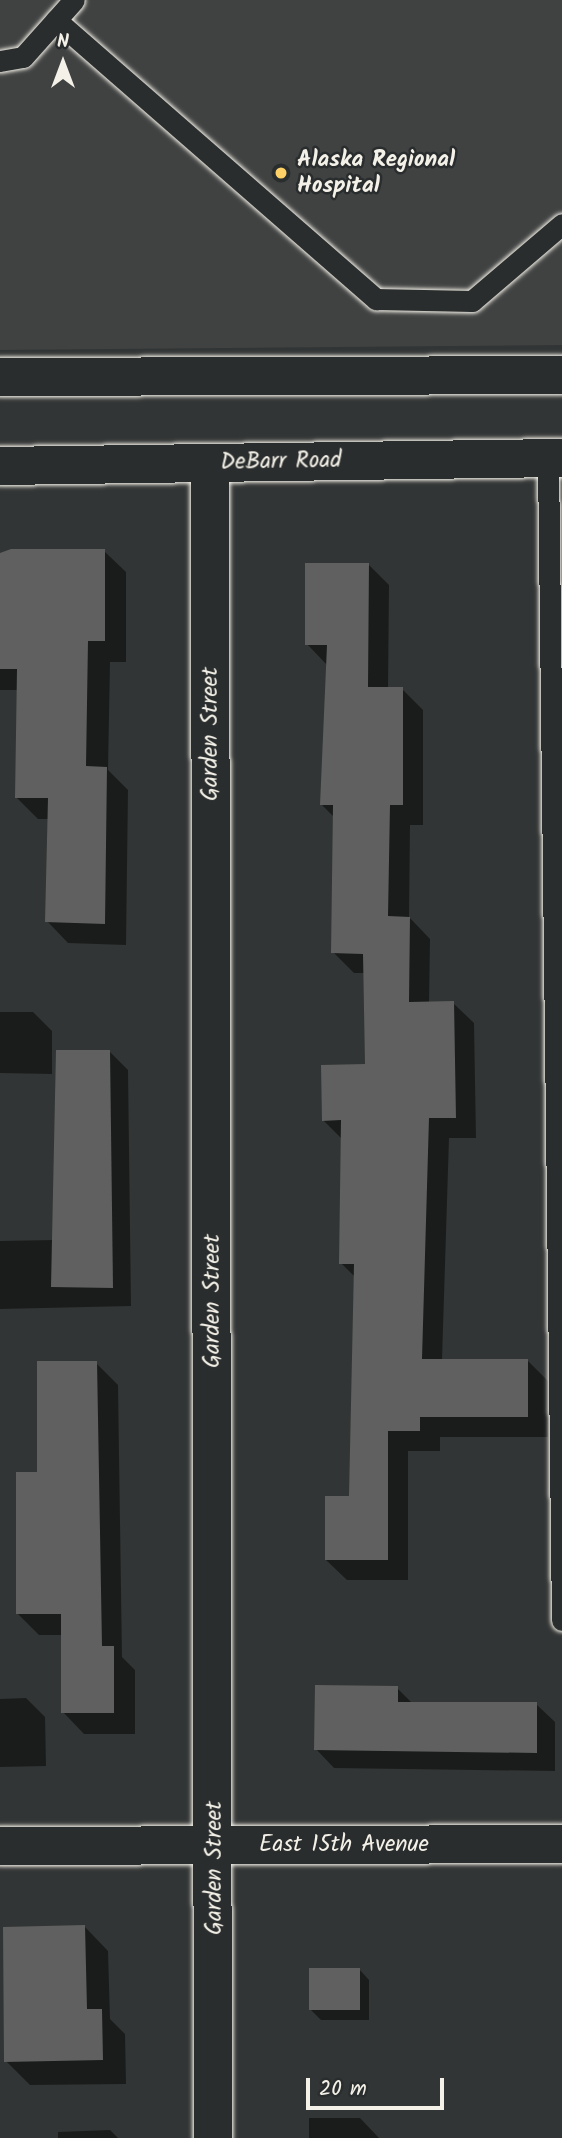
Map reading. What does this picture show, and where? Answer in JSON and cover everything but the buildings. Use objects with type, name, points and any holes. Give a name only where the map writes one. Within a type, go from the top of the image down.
[{"type":"street","points":[[0,377],[562,375]]},
{"type":"street","name":"DeBarr Road","points":[[0,466],[555,458]]},
{"type":"street","name":"Garden Street","points":[[209,463],[215,1846],[213,2138]]},
{"type":"street","name":"East 15th Avenue","points":[[0,1846],[562,1844]]},
{"type":"lane","points":[[0,61],[23,57],[74,0]]},
{"type":"lane","points":[[55,20],[376,299],[472,301],[562,224]]},
{"type":"lane","points":[[555,458],[562,1620]]},
{"type":"shaded area","name":"Alaska Regional Hospital","points":[[0,0],[562,0],[562,345],[0,350]]},
{"type":"place","name":"Alaska Regional Hospital","points":[[281,173]]}]
